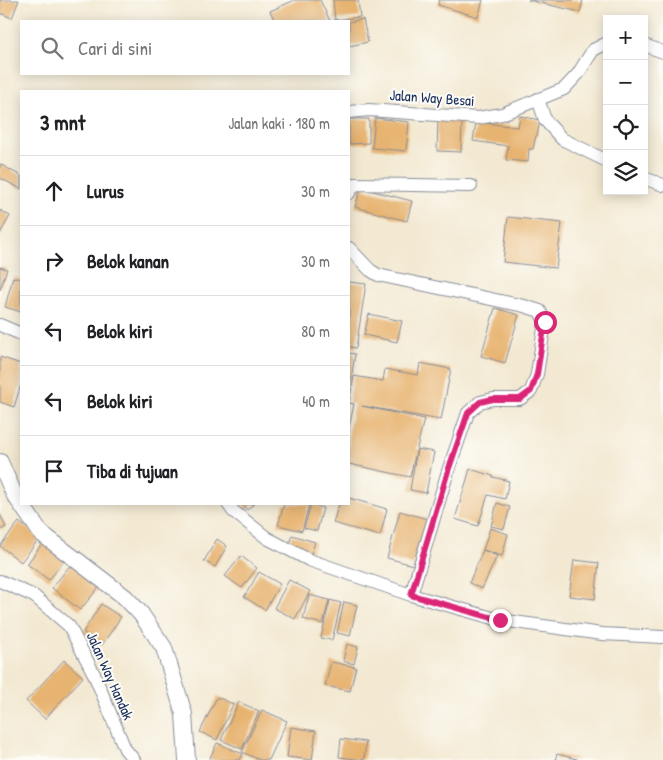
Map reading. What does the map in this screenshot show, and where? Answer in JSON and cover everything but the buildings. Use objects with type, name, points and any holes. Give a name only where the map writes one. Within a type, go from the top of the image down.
[{"type":"street","name":"Jalan Way Besai","points":[[350,112],[368,110],[478,118],[502,114],[564,89],[578,74],[593,50],[603,45]]},
{"type":"street","points":[[648,46],[663,52]]},
{"type":"street","points":[[538,100],[545,120],[562,138],[603,158]]},
{"type":"street","points":[[648,179],[663,185]]},
{"type":"street","points":[[350,192],[355,184],[471,186]]},
{"type":"street","points":[[350,249],[370,270],[378,275],[524,306],[540,311],[545,322],[537,374],[531,391],[520,399],[493,399],[480,402],[468,413],[448,471],[411,595]]},
{"type":"street","points":[[0,325],[20,334]]},
{"type":"street","points":[[0,462],[14,494],[20,503]]},
{"type":"street","points":[[22,505],[41,533],[126,598],[141,614],[164,648],[184,714],[187,760]]},
{"type":"street","points":[[229,505],[267,538],[309,560],[411,595],[500,620],[602,634],[663,637]]},
{"type":"street","name":"Jalan Way Handak","points":[[0,580],[34,596],[69,626],[94,674],[125,749],[134,760]]},
{"type":"route","points":[[500,620],[411,595],[448,471],[468,413],[480,402],[493,399],[520,399],[531,391],[537,374],[545,322]]}]
